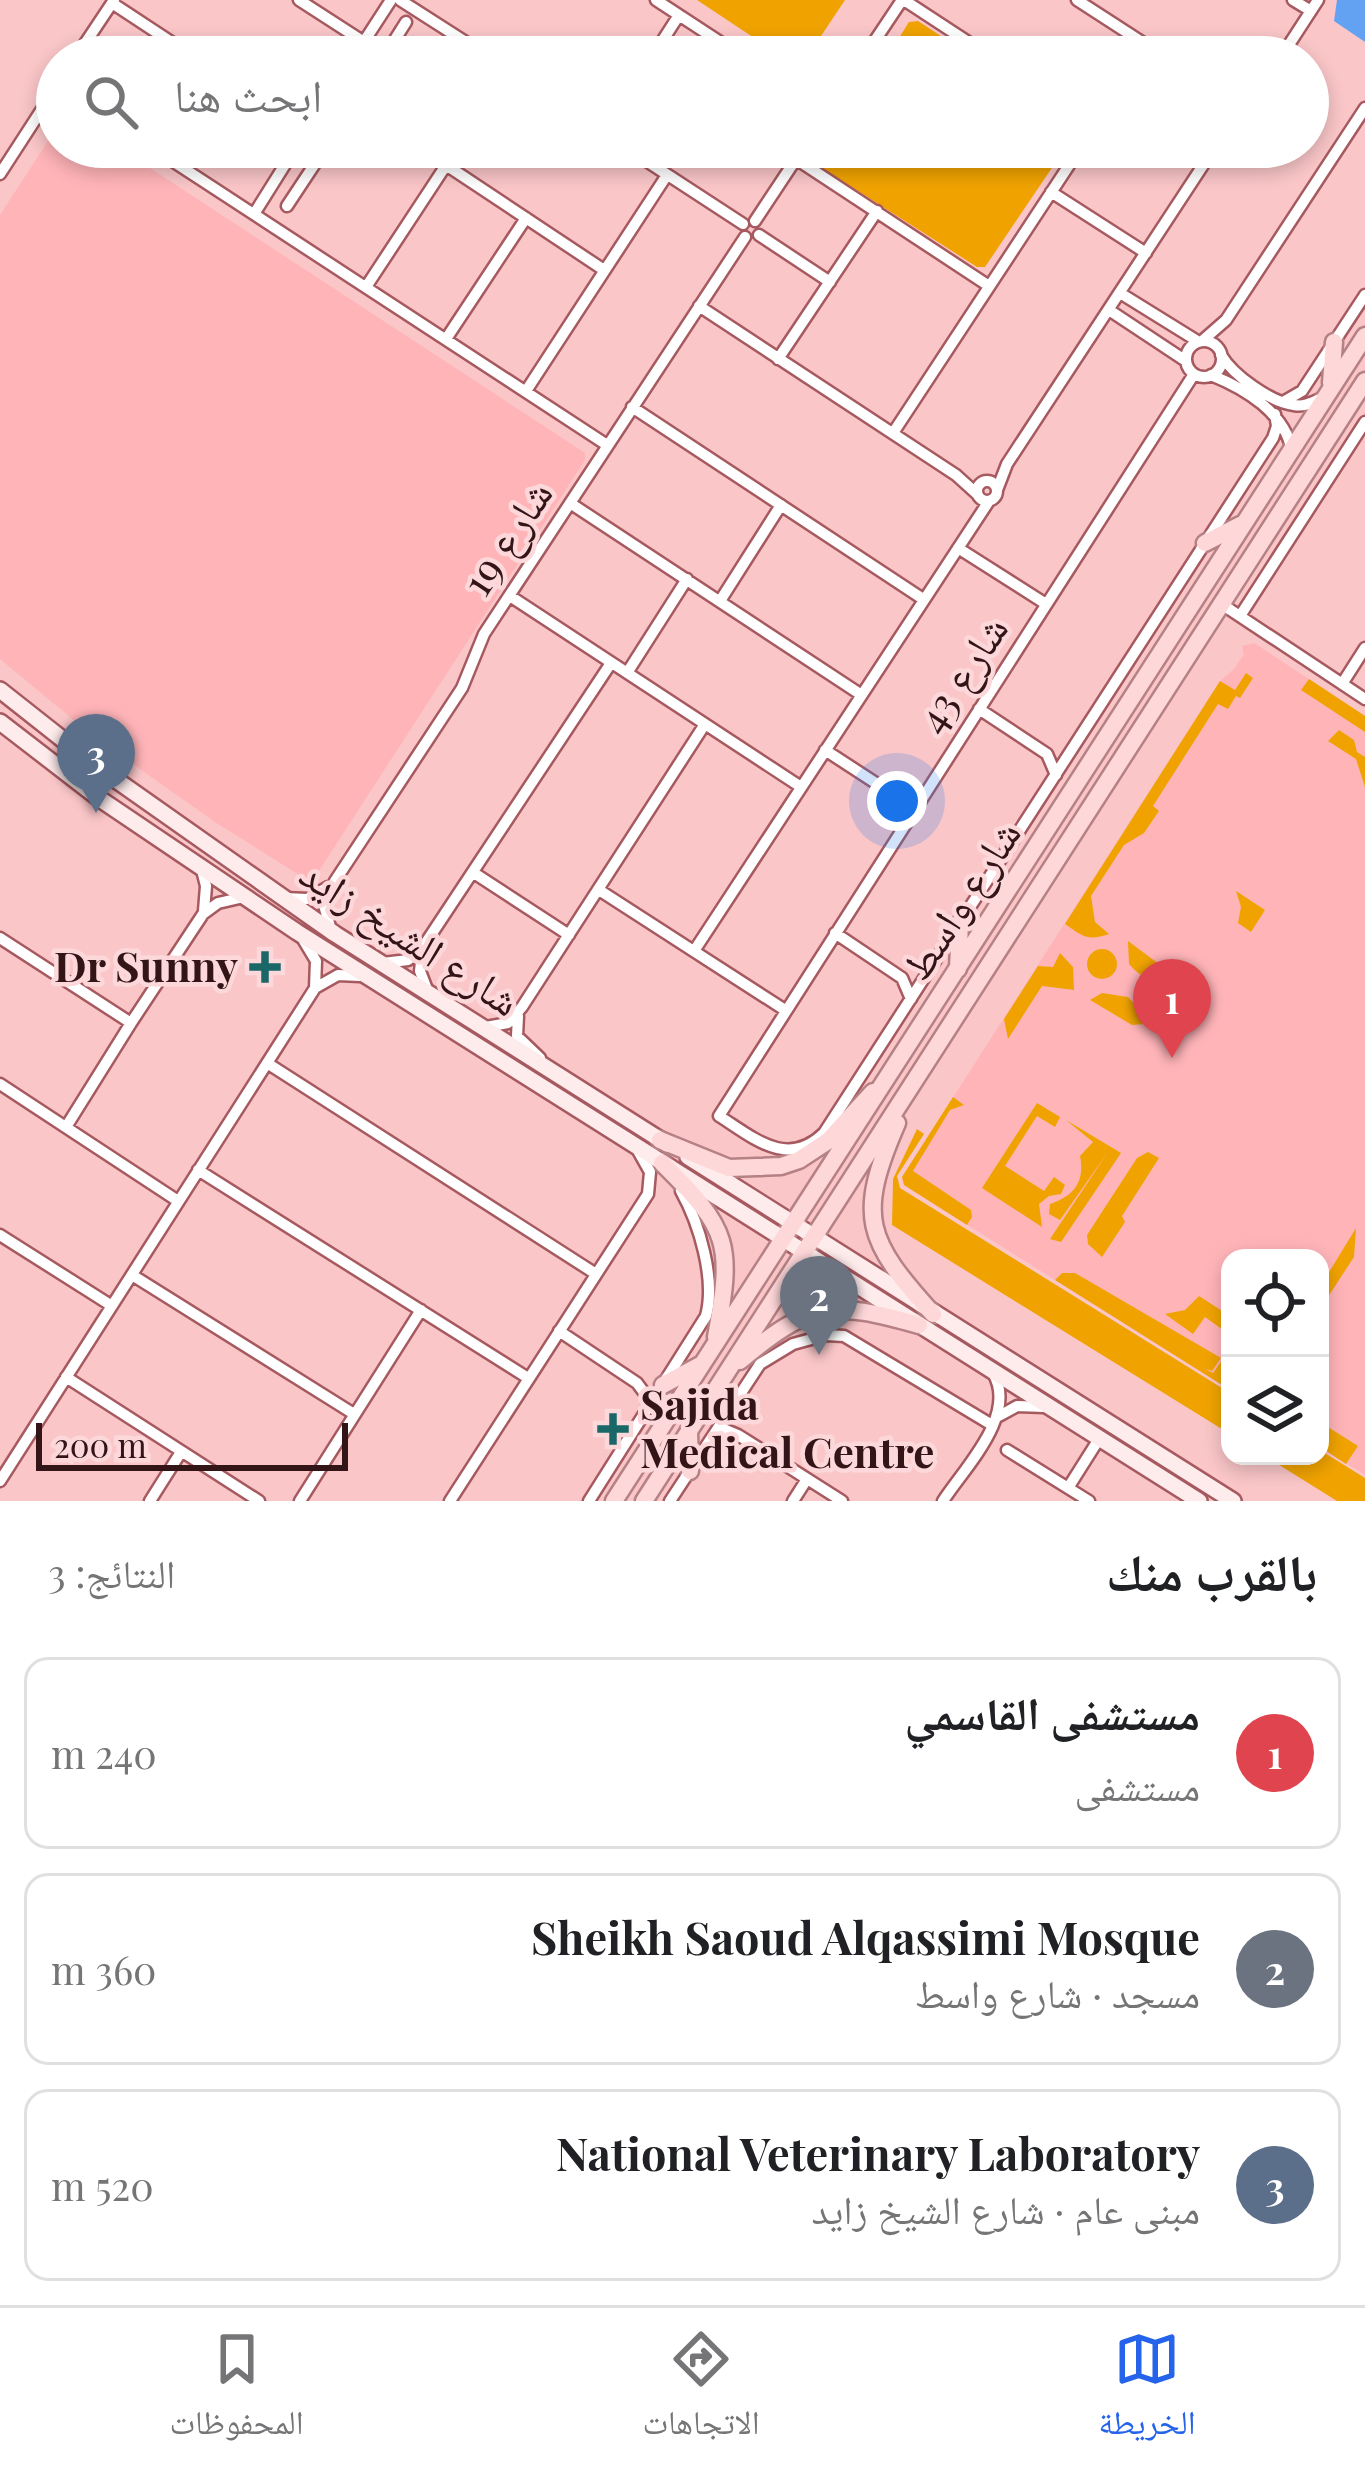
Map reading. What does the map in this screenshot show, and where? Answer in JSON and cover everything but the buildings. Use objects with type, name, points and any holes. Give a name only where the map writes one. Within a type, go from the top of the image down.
[{"type":"main road","name":"شارع واسط","points":[[614,1501],[1365,336]]},
{"type":"main road","points":[[1328,392],[1334,342]]},
{"type":"main road","name":"شارع واسط","points":[[644,1501],[1365,381]]},
{"type":"main road","points":[[1205,543],[1246,522]]},
{"type":"main road","name":"شارع الشيخ زايد","points":[[0,689],[94,765],[281,897],[660,1140],[789,1232]]},
{"type":"main road","name":"شارع الشيخ زايد","points":[[1,723],[100,799],[296,932],[662,1163],[789,1232]]},
{"type":"main road","points":[[958,970],[960,922]]},
{"type":"main road","points":[[660,1140],[741,1170],[790,1164],[838,1132],[859,1104],[888,1080]]},
{"type":"main road","points":[[902,1101],[875,1175],[874,1226],[889,1263],[926,1319]]},
{"type":"main road","points":[[662,1163],[706,1208],[723,1238],[725,1286],[715,1346]]},
{"type":"main road","points":[[789,1232],[814,1236],[993,1372],[1199,1501]]},
{"type":"main road","points":[[789,1232],[803,1253],[926,1319],[1233,1501]]},
{"type":"main road","points":[[722,1378],[776,1332],[807,1314],[861,1310],[926,1319]]},
{"type":"main road","points":[[663,1385],[703,1364]]},
{"type":"main road","points":[[689,1429],[690,1471]]},
{"type":"street","points":[[299,0],[355,36]]},
{"type":"street","points":[[369,36],[396,0],[455,36]]},
{"type":"street","points":[[656,0],[710,36]]},
{"type":"street","points":[[878,36],[903,0],[959,36]]},
{"type":"street","points":[[1077,0],[1124,36]]},
{"type":"street","points":[[1293,0],[1314,6],[1295,36]]},
{"type":"street","points":[[90,36],[112,2],[163,36]]},
{"type":"street","points":[[666,36],[679,15]]},
{"type":"street","points":[[397,36],[406,22]]},
{"type":"street","points":[[1329,163],[1365,108]]},
{"type":"street","points":[[0,174],[36,118]]},
{"type":"street","points":[[183,168],[608,445]]},
{"type":"street","points":[[254,214],[283,168]]},
{"type":"street","points":[[287,206],[312,168]]},
{"type":"street","points":[[366,287],[444,168]]},
{"type":"street","points":[[451,168],[604,270]]},
{"type":"street","points":[[656,168],[748,227],[752,239],[759,236],[830,281]]},
{"type":"street","name":"شارع 19","points":[[334,880],[462,688],[479,642],[789,168]]},
{"type":"street","points":[[820,168],[989,286]]},
{"type":"street","points":[[892,434],[1067,168]]},
{"type":"street","points":[[694,950],[975,523],[985,491],[1201,168]]},
{"type":"street","points":[[1186,361],[1188,351],[1226,320],[1326,168]]},
{"type":"street","points":[[526,391],[667,175]]},
{"type":"street","points":[[1052,192],[1146,253]]},
{"type":"street","points":[[778,358],[877,211]]},
{"type":"street","points":[[446,338],[526,218]]},
{"type":"street","points":[[1120,293],[1221,354],[1235,372],[1283,402],[1303,405],[1328,392]]},
{"type":"street","points":[[1283,402],[1300,395],[1365,295]]},
{"type":"street","points":[[699,306],[985,491]]},
{"type":"street","points":[[1109,310],[1186,361],[1194,374],[1211,375],[1275,414],[1287,431],[1292,451]]},
{"type":"street","points":[[1211,375],[1220,367],[1226,320]]},
{"type":"street","name":"شارع 43","points":[[817,1145],[777,1151],[718,1116],[1194,374]]},
{"type":"street","points":[[632,407],[923,599]]},
{"type":"street","points":[[817,1145],[1273,438],[1275,414]]},
{"type":"street","points":[[1240,616],[1365,422]]},
{"type":"street","points":[[570,503],[860,694]]},
{"type":"street","points":[[720,601],[781,506]]},
{"type":"street","points":[[958,548],[1046,604]]},
{"type":"street","points":[[627,673],[687,579]]},
{"type":"street","points":[[509,596],[801,787]]},
{"type":"street","points":[[1220,603],[1365,699]]},
{"type":"street","points":[[1342,683],[1365,648]]},
{"type":"street","points":[[380,963],[408,961],[424,947],[611,662]]},
{"type":"street","points":[[979,710],[1047,754],[1056,776]]},
{"type":"street","points":[[479,1027],[503,1025],[522,1007],[705,724]]},
{"type":"street","points":[[825,750],[914,808]]},
{"type":"street","points":[[1047,754],[1071,753]]},
{"type":"street","points":[[202,869],[206,886],[203,914]]},
{"type":"street","points":[[474,873],[569,935]]},
{"type":"street","points":[[281,897],[313,898],[334,880]]},
{"type":"street","points":[[334,880],[323,911],[335,934]]},
{"type":"street","points":[[599,890],[785,1010]]},
{"type":"street","points":[[66,1126],[203,914],[226,899],[245,897]]},
{"type":"street","points":[[296,932],[316,961],[315,988]]},
{"type":"street","points":[[835,933],[902,977],[926,977]]},
{"type":"street","points":[[0,938],[130,1023]]},
{"type":"street","points":[[424,947],[420,971],[430,995]]},
{"type":"street","points":[[0,1481],[315,988],[338,975],[369,978]]},
{"type":"street","points":[[902,977],[911,999]]},
{"type":"street","points":[[522,1007],[517,1036],[549,1070]]},
{"type":"street","points":[[267,1063],[596,1274]]},
{"type":"street","points":[[0,1084],[178,1201]]},
{"type":"street","points":[[450,1501],[650,1187],[648,1166],[635,1146]]},
{"type":"street","points":[[589,1501],[701,1325],[710,1296],[688,1202],[662,1163]]},
{"type":"street","points":[[198,1170],[528,1378]]},
{"type":"street","points":[[0,1235],[112,1306]]},
{"type":"street","points":[[131,1275],[354,1414]]},
{"type":"street","points":[[300,1501],[421,1310]]},
{"type":"street","points":[[559,1331],[638,1383],[648,1409]]},
{"type":"street","points":[[670,1501],[752,1374],[770,1355],[793,1344],[835,1335],[859,1342],[994,1422]]},
{"type":"street","points":[[943,1501],[994,1422],[1002,1399],[993,1372]]},
{"type":"street","points":[[66,1378],[259,1501]]},
{"type":"street","points":[[638,1383],[663,1385]]},
{"type":"street","points":[[994,1422],[1017,1406],[1048,1408]]},
{"type":"street","points":[[729,1410],[738,1435]]},
{"type":"street","points":[[718,1427],[842,1501]]},
{"type":"street","points":[[1068,1488],[1099,1438]]},
{"type":"street","points":[[1007,1450],[1089,1501]]},
{"type":"street","points":[[150,1501],[181,1452]]},
{"type":"street","points":[[793,1501],[807,1479]]},
{"type":"shaded area","points":[[697,0],[845,0],[821,36],[751,36]]},
{"type":"shaded area","points":[[918,21],[941,36],[900,36],[909,22]]},
{"type":"shaded area","points":[[36,159],[36,168],[150,168],[585,453],[585,460],[315,877],[304,878],[215,822],[93,736],[0,659],[0,215]]},
{"type":"shaded area","points":[[822,168],[1052,168],[985,267],[977,267]]},
{"type":"shaded area","points":[[1254,643],[1365,716],[1365,1475],[1329,1453],[1329,1249],[1221,1249],[1221,1384],[904,1185],[902,1177],[1220,681],[1244,654],[1242,646]]},
{"type":"shaded area","points":[[1246,673],[1253,678],[1240,698],[1236,696],[1228,709],[1218,704],[1153,806],[1159,811],[1144,833],[1124,845],[1091,896],[1095,922],[1109,934],[1090,937],[1065,924],[1220,681],[1235,690]]},
{"type":"shaded area","points":[[1309,679],[1365,716],[1365,732],[1301,690]]},
{"type":"shaded area","points":[[1339,730],[1354,740],[1357,752],[1365,757],[1365,787],[1356,759],[1328,741]]},
{"type":"shaded area","points":[[1236,891],[1265,910],[1251,932],[1238,923],[1241,907]]},
{"type":"shaded area","points":[[1128,941],[1171,973],[1178,967],[1186,974],[1171,982],[1149,980],[1129,964]]},
{"type":"shaded area","points":[[1102,949],[1117,964],[1102,979],[1087,964]]},
{"type":"shaded area","points":[[1060,953],[1073,967],[1074,990],[1042,986],[1008,1039],[1004,1019],[1038,966],[1053,967]]},
{"type":"shaded area","points":[[1102,993],[1128,997],[1145,1024],[1132,1025],[1090,1000]]},
{"type":"shaded area","points":[[1173,995],[1185,1000],[1190,1012],[1185,1024],[1173,1029],[1161,1024],[1156,1012],[1161,1000]]},
{"type":"shaded area","points":[[953,1097],[964,1105],[950,1110],[913,1171],[971,1210],[967,1225],[904,1185],[902,1177]]},
{"type":"shaded area","points":[[1037,1103],[1060,1117],[1055,1127],[1037,1116],[1005,1166],[1044,1191],[1054,1177],[1065,1185],[1061,1194],[1039,1204],[1042,1227],[982,1188]]},
{"type":"shaded area","points":[[1066,1120],[1121,1153],[1061,1242],[1050,1239],[1108,1152],[1060,1220],[1049,1214],[1050,1204],[1076,1187],[1080,1156],[1093,1142]]},
{"type":"shaded area","points":[[917,1129],[924,1134],[897,1176],[900,1188],[1221,1387],[1221,1428],[892,1225],[893,1179]]},
{"type":"shaded area","points":[[1148,1152],[1159,1158],[1102,1257],[1088,1244],[1087,1235],[1137,1158]]},
{"type":"shaded area","points":[[1356,1228],[1354,1257],[1329,1295],[1329,1272]]},
{"type":"shaded area","points":[[1062,1273],[1075,1273],[1221,1358],[1212,1371],[1205,1369],[1213,1373],[1221,1361],[1221,1384],[1055,1280]]},
{"type":"shaded area","points":[[1199,1296],[1221,1310],[1221,1329],[1205,1317],[1193,1334],[1165,1314],[1185,1310]]},
{"type":"shaded area","points":[[1329,1428],[1358,1446],[1346,1464],[1329,1453]]},
{"type":"shaded area","points":[[1329,1456],[1365,1478],[1365,1501],[1337,1501],[1279,1465],[1329,1465]]},
{"type":"water","points":[[1337,0],[1365,0],[1365,42],[1334,21]]},
{"type":"place","name":"National Veterinary Laboratory","points":[[96,813]]},
{"type":"place","name":"Dr Sunny","points":[[265,967]]},
{"type":"place","name":"مستشفى القاسمي","points":[[1172,1058]]},
{"type":"place","name":"Sheikh Saoud Alqassimi Mosque","points":[[819,1355]]},
{"type":"place","name":"Sajida Medical Centre","points":[[613,1429]]}]
